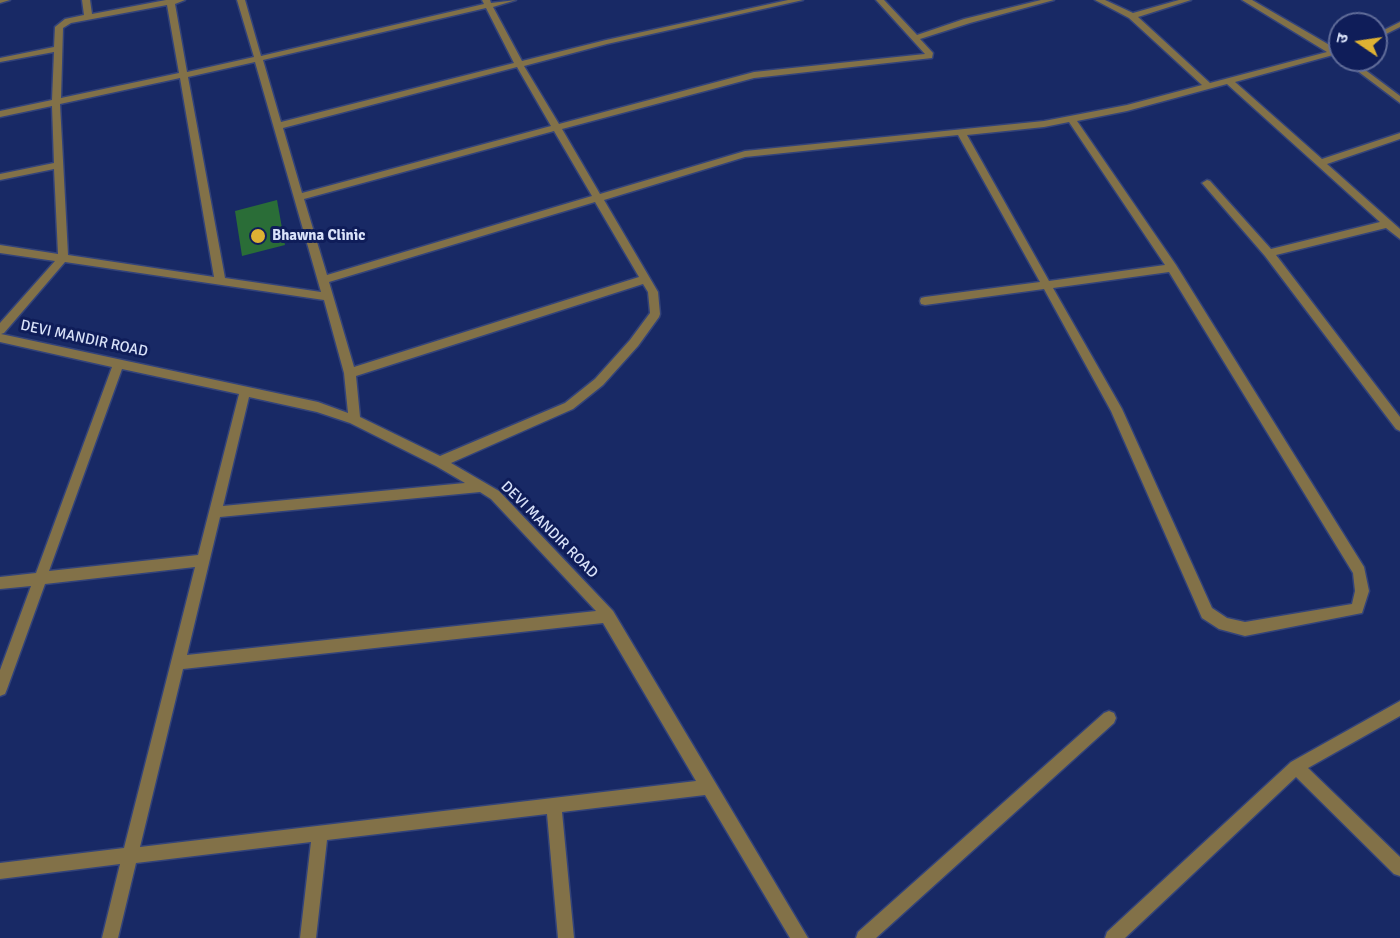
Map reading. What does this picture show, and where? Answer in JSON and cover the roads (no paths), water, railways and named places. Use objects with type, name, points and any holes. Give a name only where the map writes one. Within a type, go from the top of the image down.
[{"type":"street","points":[[0,1],[6,0]]},
{"type":"street","points":[[86,0],[88,17]]},
{"type":"street","points":[[0,114],[56,104],[258,59],[487,3],[512,0]]},
{"type":"street","points":[[278,126],[606,42],[799,0]]},
{"type":"street","points":[[299,197],[754,75],[928,56],[929,53],[880,0]]},
{"type":"street","points":[[915,38],[967,21],[1050,0]]},
{"type":"street","points":[[1099,0],[1132,15],[1208,86]]},
{"type":"street","points":[[1132,15],[1187,0]]},
{"type":"street","points":[[1246,0],[1328,48]]},
{"type":"street","points":[[0,330],[63,258],[56,104],[59,27],[68,21],[174,1],[184,75],[220,281]]},
{"type":"street","points":[[245,1],[258,59],[351,373],[354,420]]},
{"type":"street","points":[[440,462],[569,405],[599,382],[634,343],[655,314],[653,292],[555,128],[487,3]]},
{"type":"street","points":[[0,60],[59,49]]},
{"type":"street","points":[[323,280],[745,154],[1071,119],[1127,108],[1328,56]]},
{"type":"street","points":[[1363,72],[1400,100]]},
{"type":"street","points":[[1229,81],[1400,235]]},
{"type":"street","points":[[961,132],[1116,409],[1207,613],[1224,624],[1245,629],[1357,609],[1362,591],[1359,571],[1172,268],[1071,119]]},
{"type":"street","points":[[1320,163],[1400,136]]},
{"type":"street","points":[[0,177],[59,165]]},
{"type":"street","points":[[1207,183],[1269,253],[1400,426]]},
{"type":"street","points":[[1269,253],[1388,224]]},
{"type":"street","points":[[0,249],[328,297]]},
{"type":"street","points":[[925,301],[1046,283],[1172,268]]},
{"type":"street","points":[[351,373],[645,279]]},
{"type":"street","name":"DEVI MANDIR ROAD","points":[[0,338],[318,407],[354,420],[440,462],[495,495],[608,616],[800,938]]},
{"type":"street","points":[[0,689],[118,364]]},
{"type":"street","points":[[110,938],[245,391]]},
{"type":"street","points":[[215,512],[481,487]]},
{"type":"street","points":[[0,583],[203,560]]},
{"type":"street","points":[[178,663],[608,616]]},
{"type":"street","points":[[1113,938],[1296,766],[1400,708]]},
{"type":"street","points":[[864,938],[1109,718]]},
{"type":"street","points":[[1296,766],[1400,868]]},
{"type":"street","points":[[0,871],[708,787]]},
{"type":"street","points":[[554,805],[566,938]]},
{"type":"street","points":[[308,938],[320,832]]},
{"type":"place","name":"Bhawna Clinic","points":[[258,236]]}]
